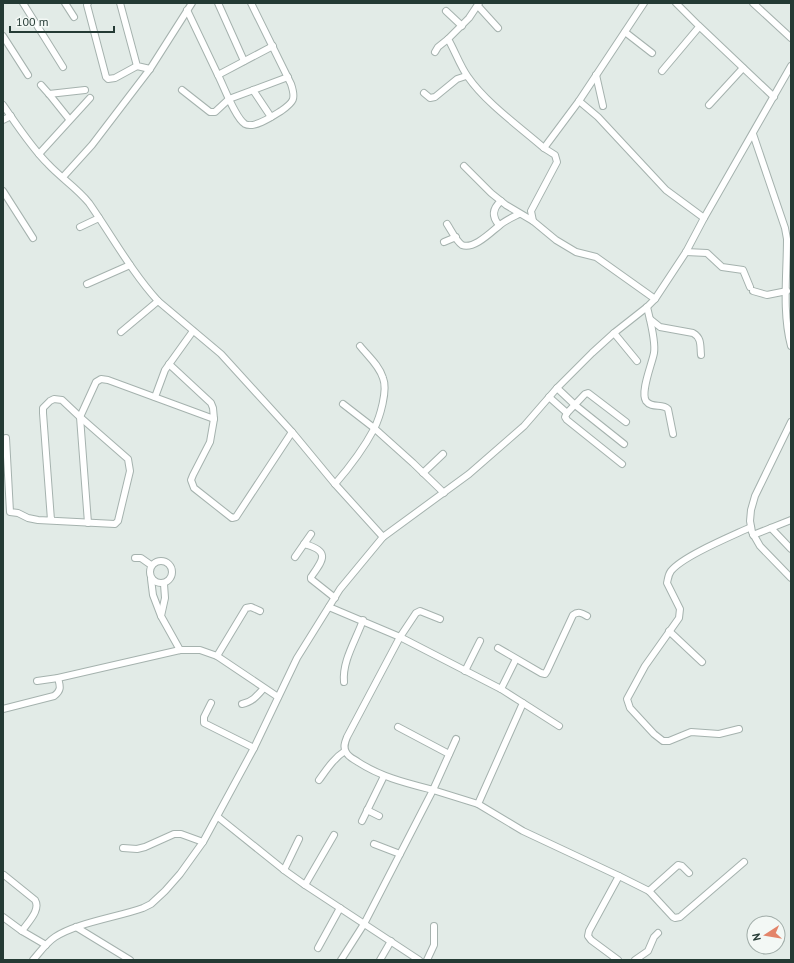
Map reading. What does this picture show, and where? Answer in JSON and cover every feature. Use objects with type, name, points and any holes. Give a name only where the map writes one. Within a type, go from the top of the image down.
[{"type":"street","points":[[23,3],[63,67]]},
{"type":"street","points":[[65,3],[74,17]]},
{"type":"street","points":[[88,3],[87,5],[106,77],[108,79],[116,78],[137,66],[150,69]]},
{"type":"street","points":[[120,3],[137,66]]},
{"type":"street","points":[[63,177],[92,145],[150,69],[186,10],[192,3]]},
{"type":"street","points":[[218,3],[244,60]]},
{"type":"street","points":[[186,10],[229,99],[241,120],[245,124],[250,125],[256,124],[271,117],[289,106],[293,101],[293,91],[288,77],[251,3]]},
{"type":"street","points":[[544,148],[579,101],[644,3]]},
{"type":"street","points":[[676,3],[699,27],[774,97]]},
{"type":"street","points":[[753,3],[791,38]]},
{"type":"street","points":[[434,52],[462,26],[478,5],[498,28]]},
{"type":"street","points":[[446,11],[462,26]]},
{"type":"street","points":[[662,71],[699,27]]},
{"type":"street","points":[[625,32],[652,54]]},
{"type":"street","points":[[3,36],[28,76]]},
{"type":"street","points":[[448,39],[466,76],[494,106],[554,155],[557,162],[532,206],[531,210],[533,221]]},
{"type":"street","points":[[218,75],[273,46]]},
{"type":"street","points":[[33,960],[55,937],[76,928],[132,912],[151,904],[180,874],[203,842],[218,817],[254,748],[296,658],[340,589],[383,537],[444,493],[524,426],[557,388],[592,353],[655,299],[686,252],[791,66]]},
{"type":"street","points":[[709,105],[743,68]]},
{"type":"street","points":[[596,75],[603,106]]},
{"type":"street","points":[[424,93],[430,98],[435,97],[457,79],[466,76]]},
{"type":"street","points":[[182,90],[213,113],[229,99],[288,77]]},
{"type":"street","points":[[41,85],[69,119]]},
{"type":"street","points":[[49,94],[85,90]]},
{"type":"street","points":[[253,90],[271,117]]},
{"type":"street","points":[[39,154],[69,119],[90,98]]},
{"type":"street","points":[[579,101],[598,116],[666,190],[704,218]]},
{"type":"street","points":[[3,105],[39,154],[81,194],[99,218],[138,278],[158,301],[222,354],[383,537]]},
{"type":"street","points":[[3,120],[11,116]]},
{"type":"street","points":[[753,134],[789,240],[787,330],[791,346]]},
{"type":"street","points":[[464,166],[491,193],[519,214],[533,221],[556,240],[576,252],[596,258],[655,299]]},
{"type":"street","points":[[3,192],[33,238]]},
{"type":"street","points":[[499,225],[494,216],[494,210],[501,201]]},
{"type":"street","points":[[447,224],[463,245],[469,245],[489,235],[499,225],[519,214]]},
{"type":"street","points":[[80,227],[99,218]]},
{"type":"street","points":[[444,242],[456,237]]},
{"type":"street","points":[[686,252],[707,253],[722,267],[743,270],[751,289],[757,293],[767,295],[787,291]]},
{"type":"street","points":[[87,284],[130,265]]},
{"type":"street","points":[[121,332],[158,301]]},
{"type":"street","points":[[647,307],[654,350],[644,394],[647,402],[651,405],[668,408],[673,434]]},
{"type":"street","points":[[650,319],[660,327],[697,335],[700,341],[701,355]]},
{"type":"street","points":[[155,397],[162,376],[193,331]]},
{"type":"street","points":[[614,333],[638,361]]},
{"type":"street","points":[[335,484],[348,469],[374,428],[386,390],[384,379],[380,370],[360,346]]},
{"type":"street","points":[[169,364],[211,403],[213,408],[214,419],[210,442],[193,475],[192,485],[232,518],[236,517],[292,432]]},
{"type":"street","points":[[88,523],[80,417],[96,382],[101,379],[214,419]]},
{"type":"street","points":[[557,388],[575,405],[624,444]]},
{"type":"street","points":[[622,464],[565,418],[567,413],[585,394],[588,393],[626,422]]},
{"type":"street","points":[[549,398],[567,413]]},
{"type":"street","points":[[3,514],[10,512],[18,513],[32,519],[113,525],[117,523],[130,466],[128,458],[66,403],[59,399],[50,401],[43,408],[50,520]]},
{"type":"street","points":[[343,404],[374,428],[444,493]]},
{"type":"street","points":[[789,573],[760,546],[751,527],[751,510],[755,496],[791,422]]},
{"type":"street","points":[[6,438],[10,512]]},
{"type":"street","points":[[424,473],[443,454]]},
{"type":"street","points":[[754,535],[791,520]]},
{"type":"street","points":[[739,729],[719,734],[691,732],[666,742],[658,737],[630,708],[627,699],[644,666],[677,622],[680,614],[678,606],[667,583],[671,571],[704,549],[751,527]]},
{"type":"street","points":[[771,528],[791,549]]},
{"type":"street","points":[[296,557],[311,534]]},
{"type":"street","points":[[304,544],[318,550],[322,556],[322,561],[311,579],[335,598]]},
{"type":"street","points":[[135,558],[141,558],[151,565]]},
{"type":"street","points":[[151,579],[157,584],[164,584],[170,580],[172,573],[170,566],[164,561],[157,561],[151,565],[149,572],[153,595],[161,616],[180,650]]},
{"type":"street","points":[[161,616],[165,598],[164,584]]},
{"type":"street","points":[[217,656],[246,608],[251,607],[260,611]]},
{"type":"street","points":[[329,607],[400,636],[501,689],[559,726]]},
{"type":"street","points":[[440,619],[420,611],[417,612],[400,636],[347,737],[344,746],[349,756],[384,776],[478,804],[523,831],[649,891],[673,917],[680,917],[744,862]]},
{"type":"street","points":[[498,648],[541,673],[546,673],[573,615],[575,613],[581,613],[587,616]]},
{"type":"street","points":[[344,682],[343,675],[346,660],[363,620]]},
{"type":"street","points":[[669,632],[702,662]]},
{"type":"street","points":[[466,671],[480,641]]},
{"type":"street","points":[[37,681],[58,678],[180,650],[200,650],[217,656],[278,697]]},
{"type":"street","points":[[501,689],[516,659]]},
{"type":"street","points":[[3,709],[54,696],[60,691],[58,678]]},
{"type":"street","points":[[242,704],[253,700],[264,689]]},
{"type":"street","points":[[212,703],[204,717],[204,723],[254,748]]},
{"type":"street","points":[[478,804],[523,703]]},
{"type":"street","points":[[398,727],[449,754]]},
{"type":"street","points":[[341,960],[364,924],[433,790],[456,739]]},
{"type":"street","points":[[319,780],[332,761],[339,754],[346,751]]},
{"type":"street","points":[[362,821],[384,776]]},
{"type":"street","points":[[367,810],[379,816]]},
{"type":"street","points":[[218,817],[284,870],[419,960]]},
{"type":"street","points":[[123,848],[136,849],[145,847],[174,834],[181,834],[203,842]]},
{"type":"street","points":[[306,885],[334,835]]},
{"type":"street","points":[[284,870],[299,839]]},
{"type":"street","points":[[374,844],[400,854]]},
{"type":"street","points":[[649,891],[678,866],[682,866],[689,873]]},
{"type":"street","points":[[4,875],[37,903],[36,910],[22,931]]},
{"type":"street","points":[[618,960],[589,938],[588,934],[619,876]]},
{"type":"street","points":[[318,948],[340,908]]},
{"type":"street","points":[[3,917],[22,931],[46,945]]},
{"type":"street","points":[[427,960],[434,945],[434,926]]},
{"type":"street","points":[[76,928],[130,960]]},
{"type":"street","points":[[635,960],[648,951],[654,937],[658,933]]},
{"type":"street","points":[[380,960],[391,942]]}]
